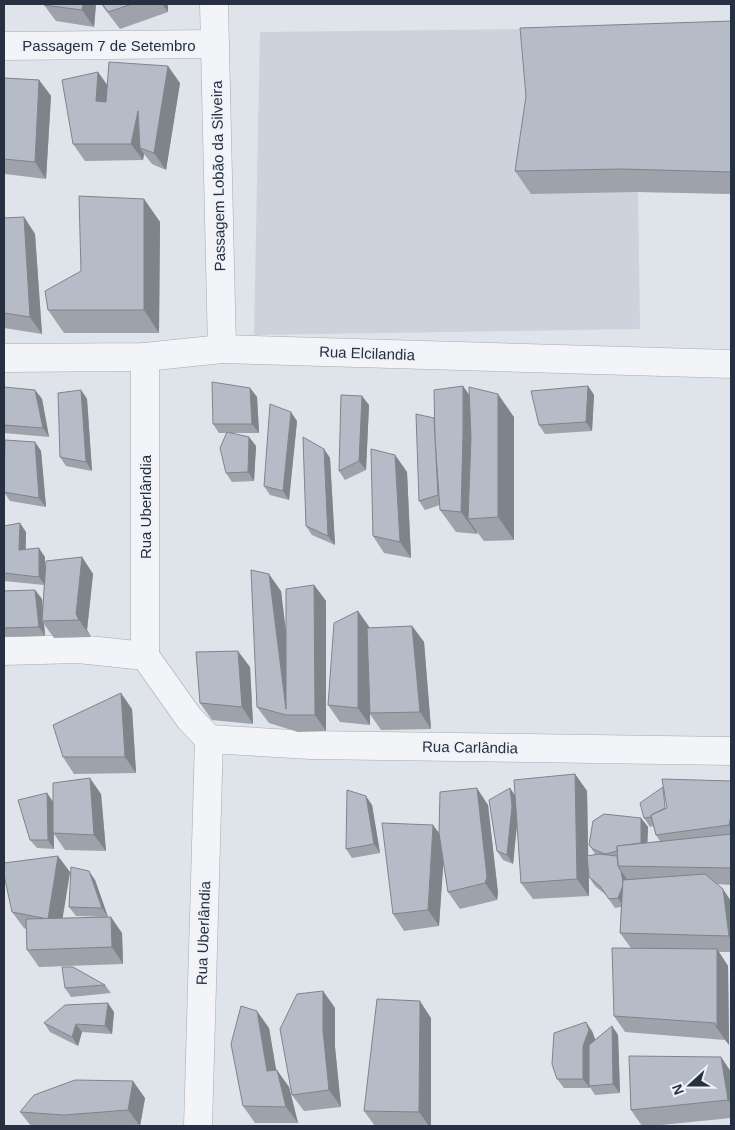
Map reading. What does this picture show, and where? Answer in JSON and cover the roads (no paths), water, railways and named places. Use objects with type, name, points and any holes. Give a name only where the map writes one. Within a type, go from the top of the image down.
[{"type":"street","name":"Passagem Lobão da Silveira","points":[[214,4],[222,349]]},
{"type":"street","name":"Passagem 7 de Setembro","points":[[4,46],[215,44]]},
{"type":"street","name":"Rua Elcilandia","points":[[4,358],[145,357],[222,349],[731,364]]},
{"type":"street","name":"Rua Uberlândia","points":[[145,357],[145,656]]},
{"type":"street","points":[[4,651],[78,650],[145,656],[189,718],[209,739]]},
{"type":"street","name":"Rua Uberlândia","points":[[198,1126],[209,739]]},
{"type":"street","name":"Rua Carlândia","points":[[209,739],[310,745],[731,751]]}]
